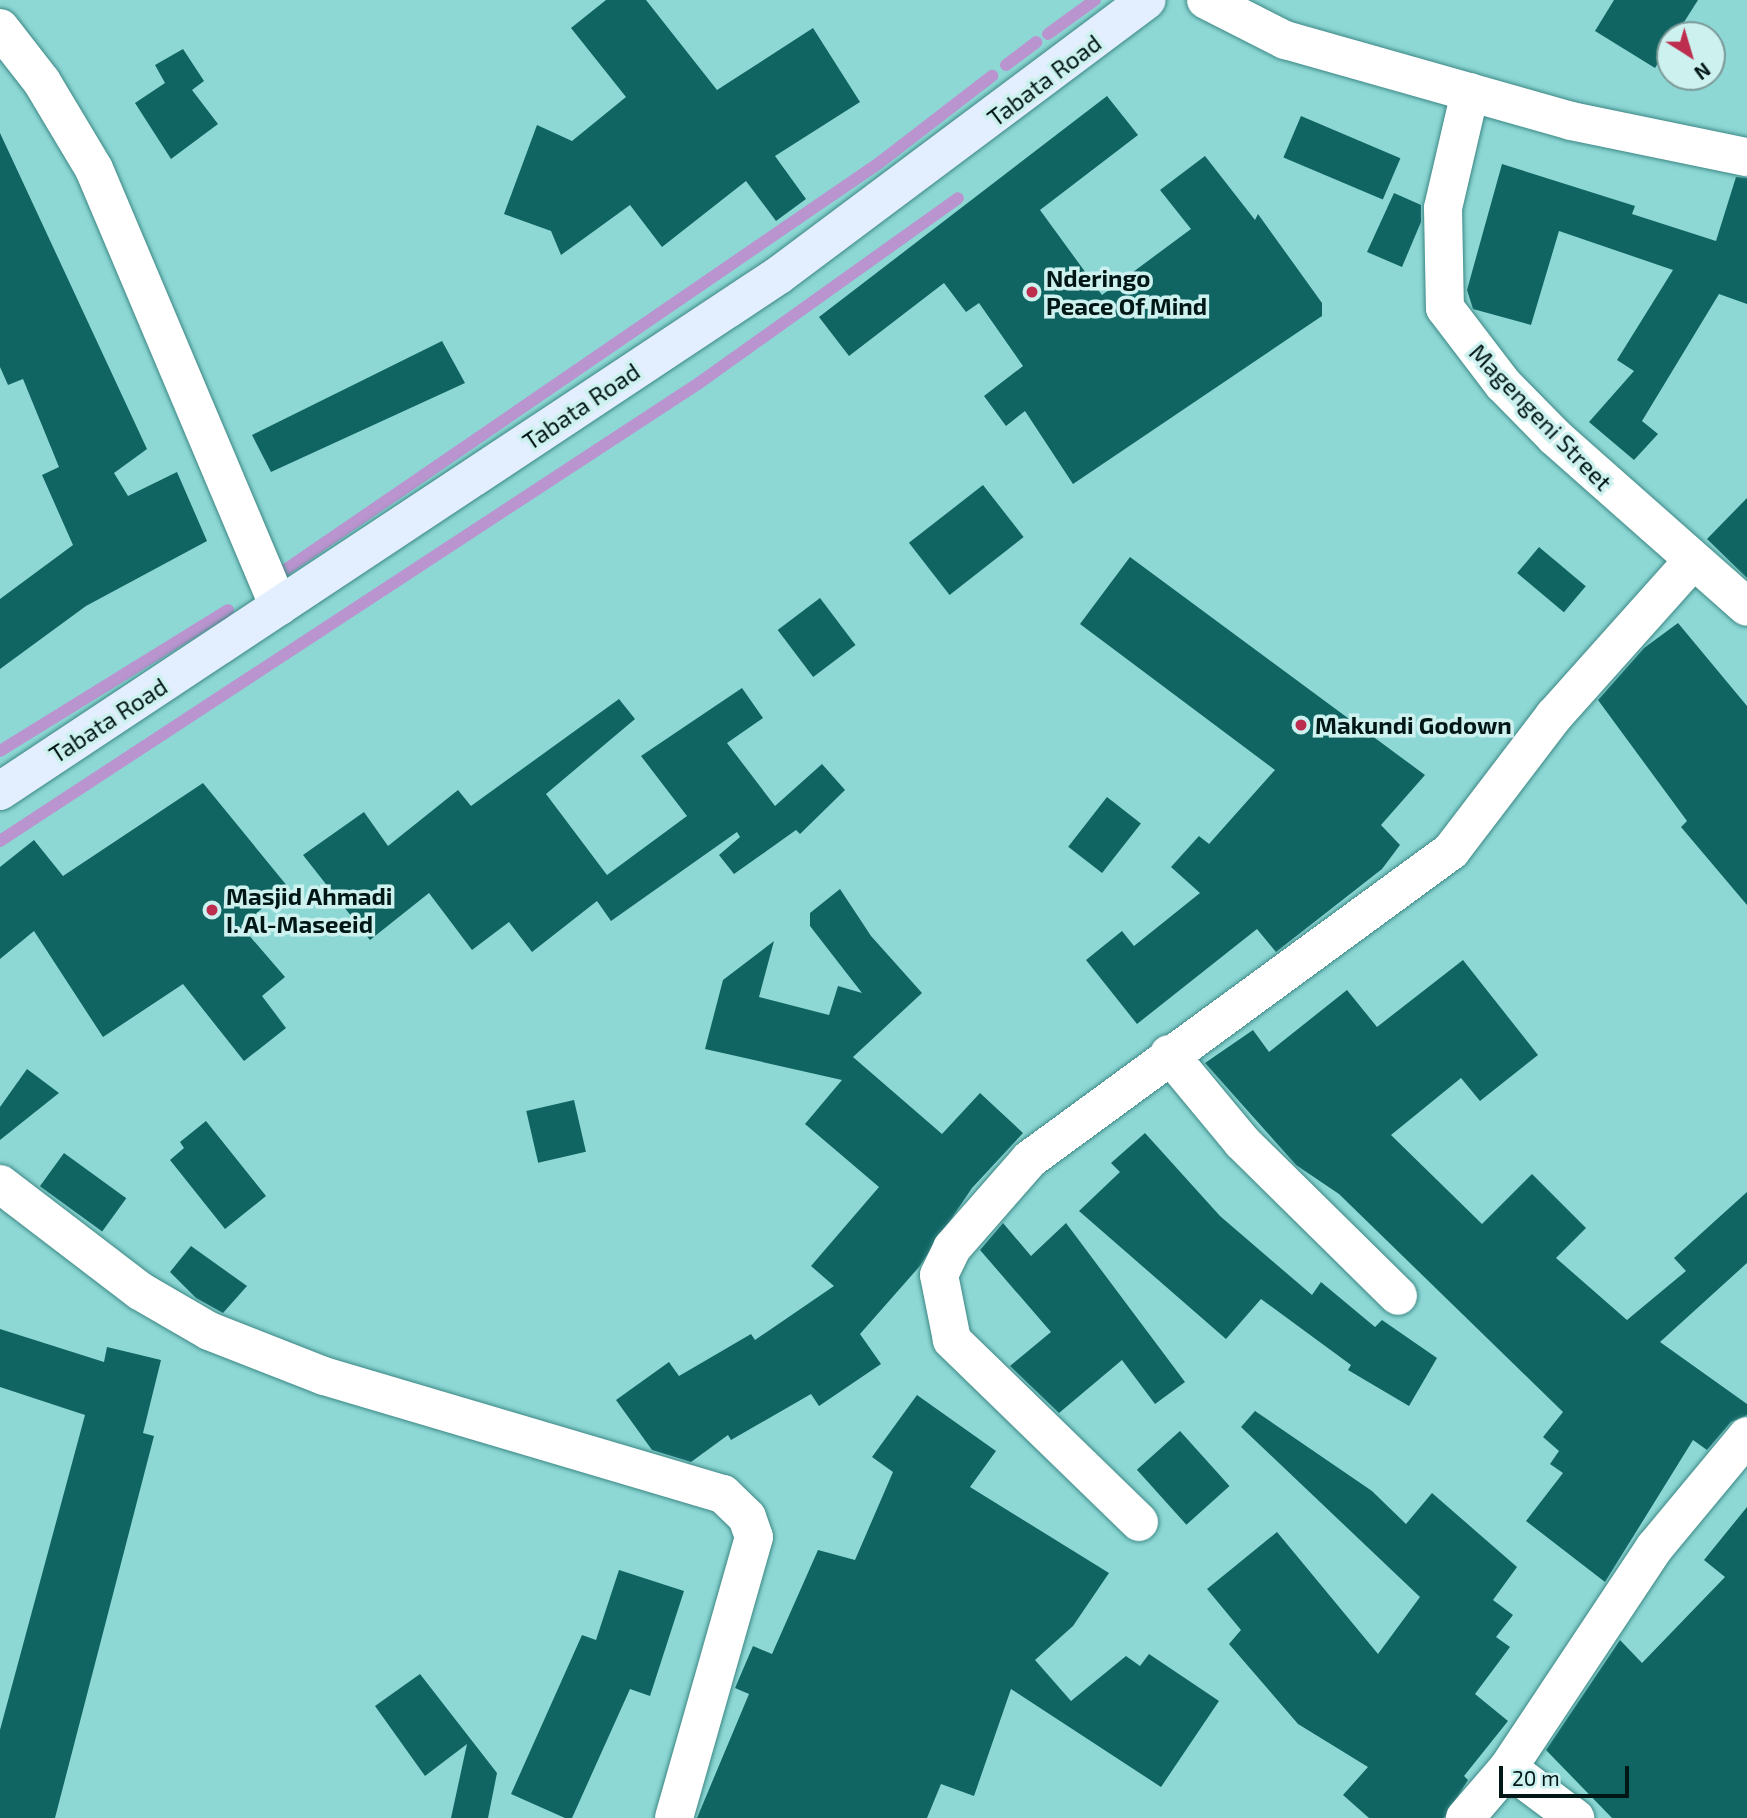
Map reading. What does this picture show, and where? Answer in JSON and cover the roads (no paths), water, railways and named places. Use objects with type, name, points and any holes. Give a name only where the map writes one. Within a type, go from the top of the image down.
[{"type":"main road","name":"Tabata Road","points":[[0,791],[779,275],[1146,0]]},
{"type":"street","points":[[1206,0],[1285,40],[1470,92],[1747,157]]},
{"type":"street","points":[[0,28],[42,82],[94,169],[279,607]]},
{"type":"street","name":"Magengeni Street","points":[[1470,92],[1443,208],[1445,309],[1503,384],[1691,563],[1747,607]]},
{"type":"street","points":[[1139,1522],[952,1340],[939,1275],[952,1248],[1030,1159],[1169,1054],[1451,851],[1555,716],[1691,563]]},
{"type":"street","points":[[1169,1054],[1242,1142],[1398,1296]]},
{"type":"street","points":[[0,1184],[140,1291],[209,1331],[324,1376],[731,1501],[747,1517],[754,1537],[674,1818]]},
{"type":"street","points":[[1465,1818],[1508,1768],[1656,1547],[1747,1436]]},
{"type":"street","points":[[1508,1768],[1575,1818]]},
{"type":"waterway","points":[[1048,34],[1095,0]]},
{"type":"waterway","points":[[1006,65],[1036,42]]},
{"type":"waterway","points":[[272,579],[879,163],[992,76]]},
{"type":"waterway","points":[[0,841],[699,383],[958,198]]},
{"type":"waterway","points":[[0,751],[228,610]]},
{"type":"place","name":"Nderingo Peace Of Mind","points":[[1032,292]]},
{"type":"place","name":"Makundi Godown","points":[[1301,725]]},
{"type":"place","name":"Masjid Ahmadi I. Al-Maseeid","points":[[212,910]]}]
